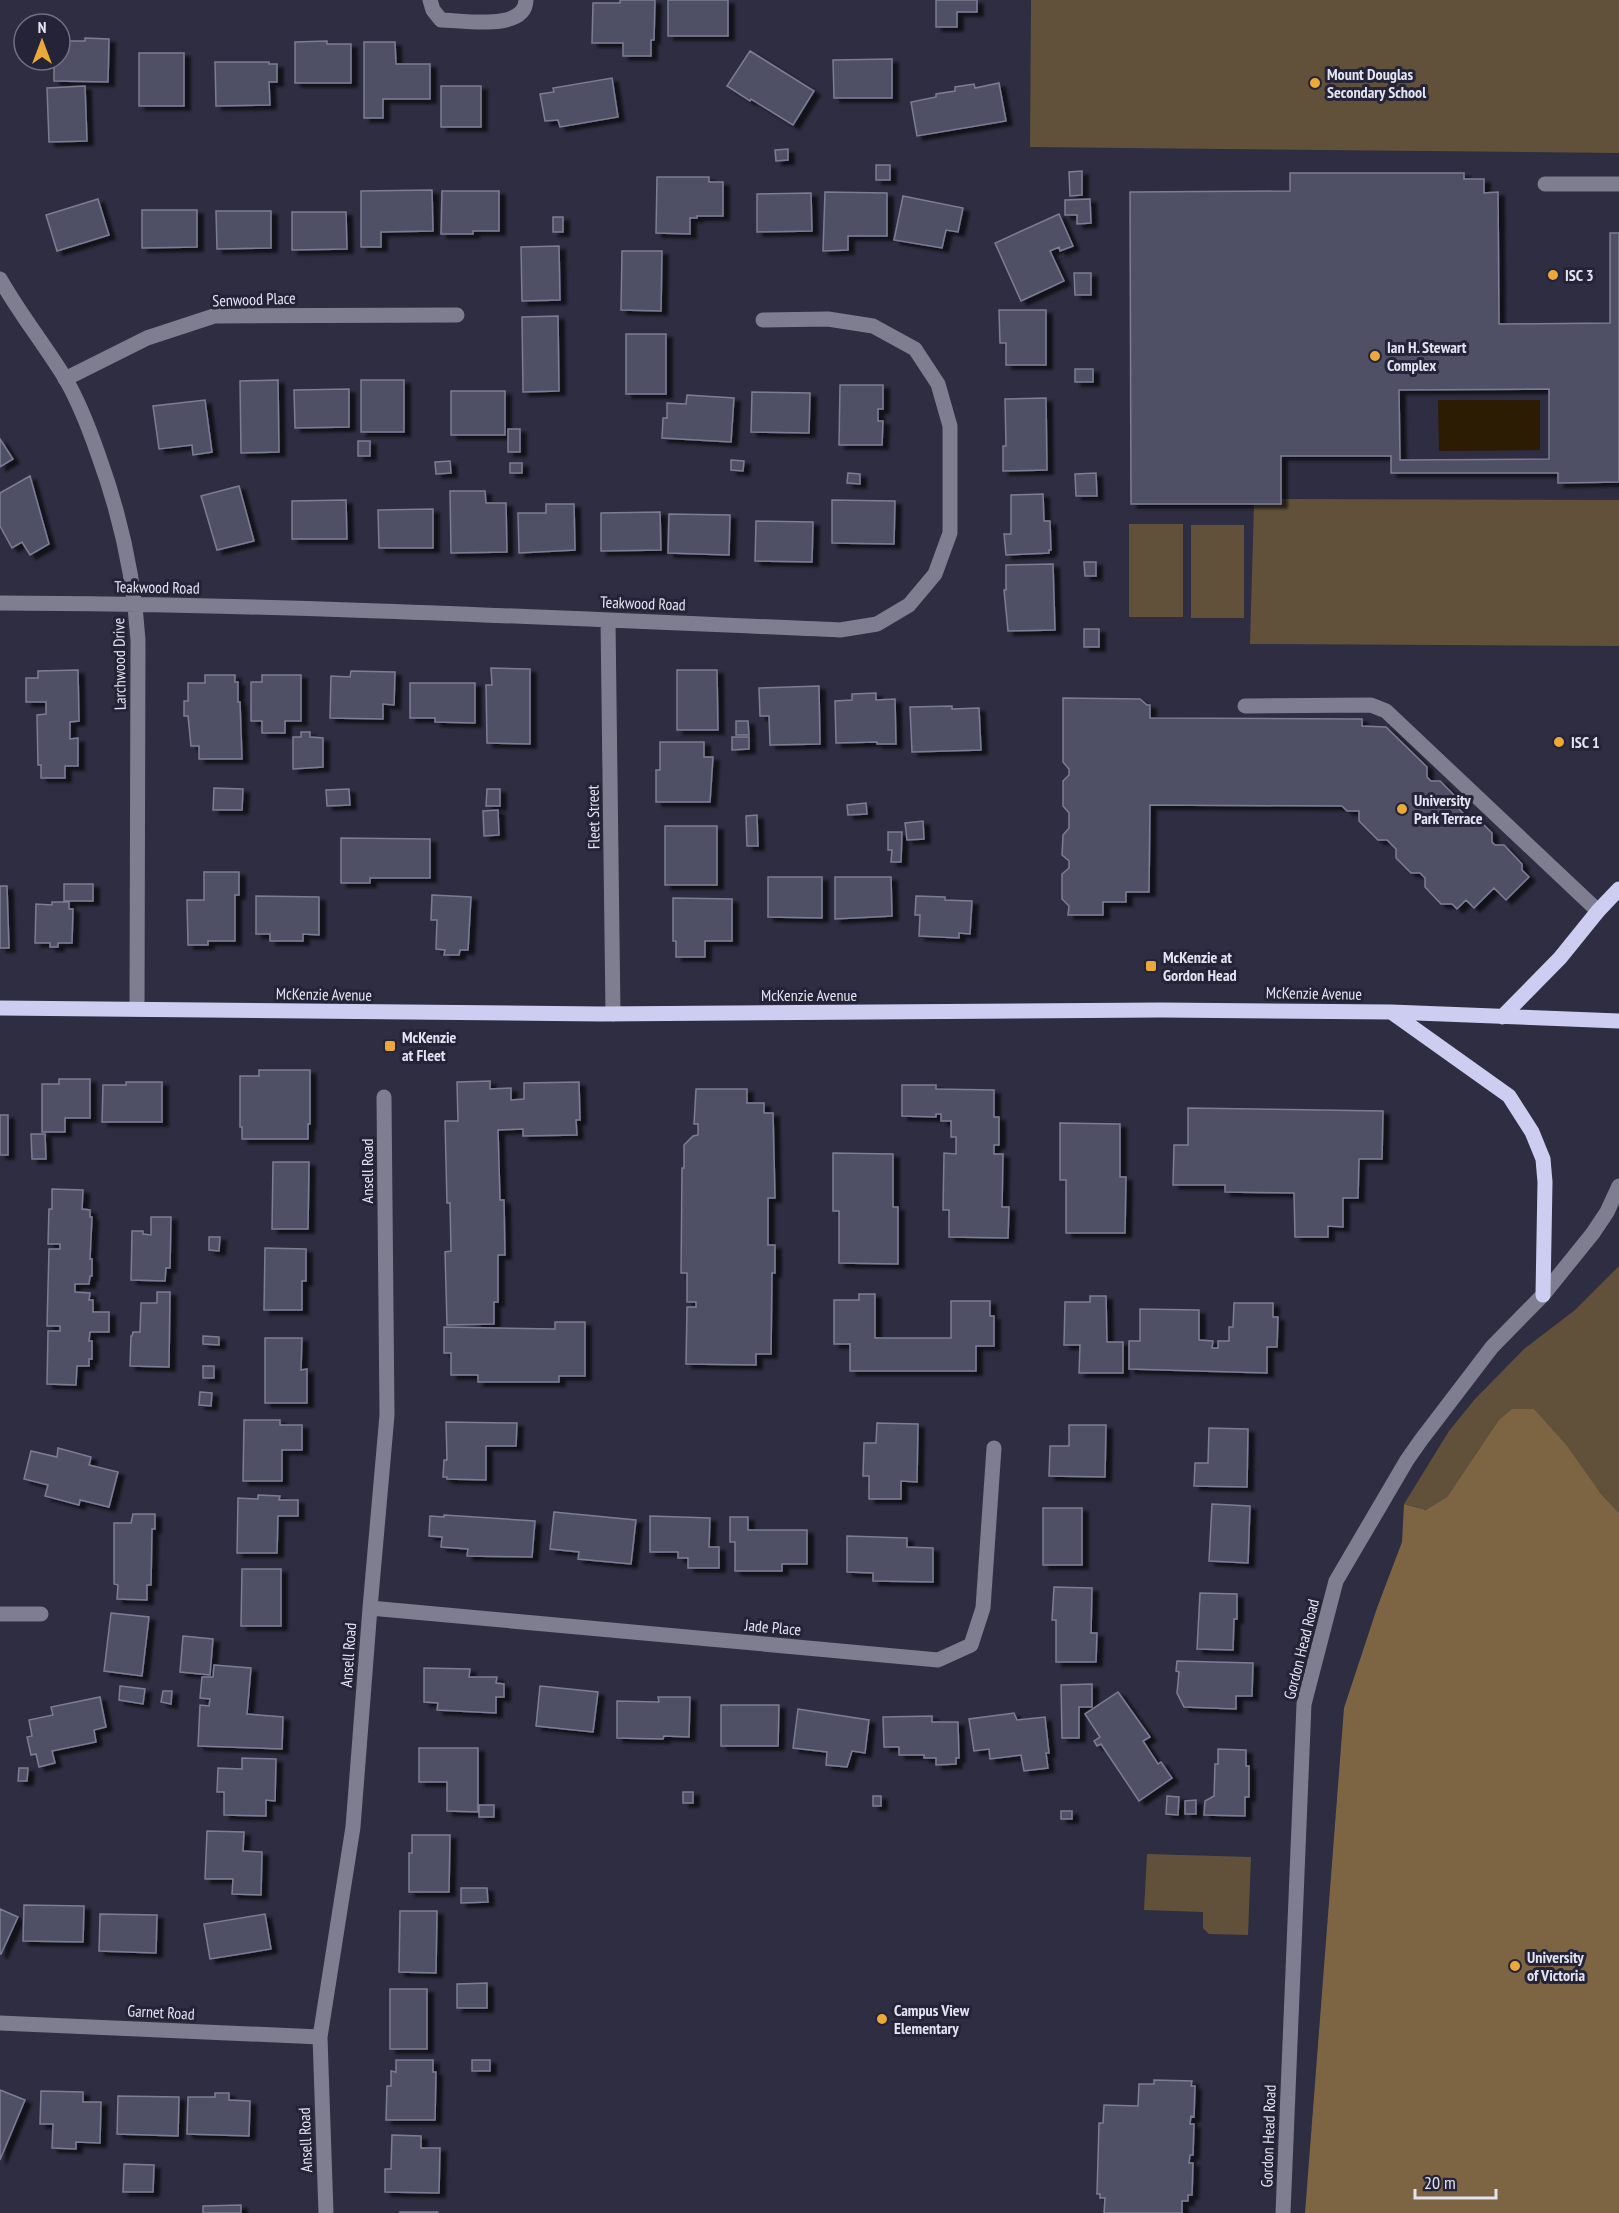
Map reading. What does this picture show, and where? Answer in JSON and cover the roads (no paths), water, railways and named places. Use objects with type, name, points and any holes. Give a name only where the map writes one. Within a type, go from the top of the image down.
[{"type":"main road","points":[[1502,1017],[1560,958],[1619,889]]},
{"type":"main road","name":"McKenzie Avenue","points":[[0,1008],[613,1014],[1161,1010],[1391,1012],[1619,1022]]},
{"type":"main road","points":[[1391,1012],[1509,1096],[1532,1132],[1543,1159],[1545,1182],[1543,1295]]},
{"type":"street","points":[[430,0],[433,10],[441,20],[503,22],[518,16],[526,5],[526,0]]},
{"type":"street","points":[[1545,184],[1619,184]]},
{"type":"street","name":"Larchwood Drive","points":[[0,279],[18,311],[65,379],[90,432],[122,528],[136,604],[138,640],[137,1009]]},
{"type":"street","name":"Senwood Place","points":[[65,379],[147,338],[214,316],[457,315]]},
{"type":"street","name":"Teakwood Road","points":[[0,603],[136,604],[840,630],[877,624],[909,604],[934,574],[950,533],[950,426],[938,384],[915,349],[873,326],[828,319],[763,320]]},
{"type":"street","name":"Fleet Street","points":[[608,620],[613,1014]]},
{"type":"street","points":[[1245,706],[1371,705],[1386,711],[1598,911]]},
{"type":"street","name":"Ansell Road","points":[[326,2213],[320,2037],[353,1827],[387,1415],[384,1097]]},
{"type":"street","name":"Gordon Head Road","points":[[1282,2213],[1305,1704],[1336,1581],[1420,1440],[1492,1347],[1543,1295],[1593,1233],[1607,1212],[1619,1186]]},
{"type":"street","name":"Jade Place","points":[[370,1608],[938,1660],[971,1645],[984,1608],[994,1448]]},
{"type":"street","points":[[0,1614],[41,1614]]},
{"type":"street","name":"Garnet Road","points":[[0,2023],[320,2037]]},
{"type":"place","name":"Mount Douglas Secondary School","points":[[1315,83]]},
{"type":"place","name":"ISC 3","points":[[1553,275]]},
{"type":"place","name":"Ian H. Stewart Complex","points":[[1375,356]]},
{"type":"place","name":"ISC 1","points":[[1559,742]]},
{"type":"place","name":"University Park Terrace","points":[[1402,809]]},
{"type":"place","name":"McKenzie at Gordon Head","points":[[1151,966]]},
{"type":"place","name":"McKenzie at Fleet","points":[[390,1046]]},
{"type":"place","name":"University of Victoria","points":[[1515,1966]]},
{"type":"place","name":"Campus View Elementary","points":[[882,2019]]}]
